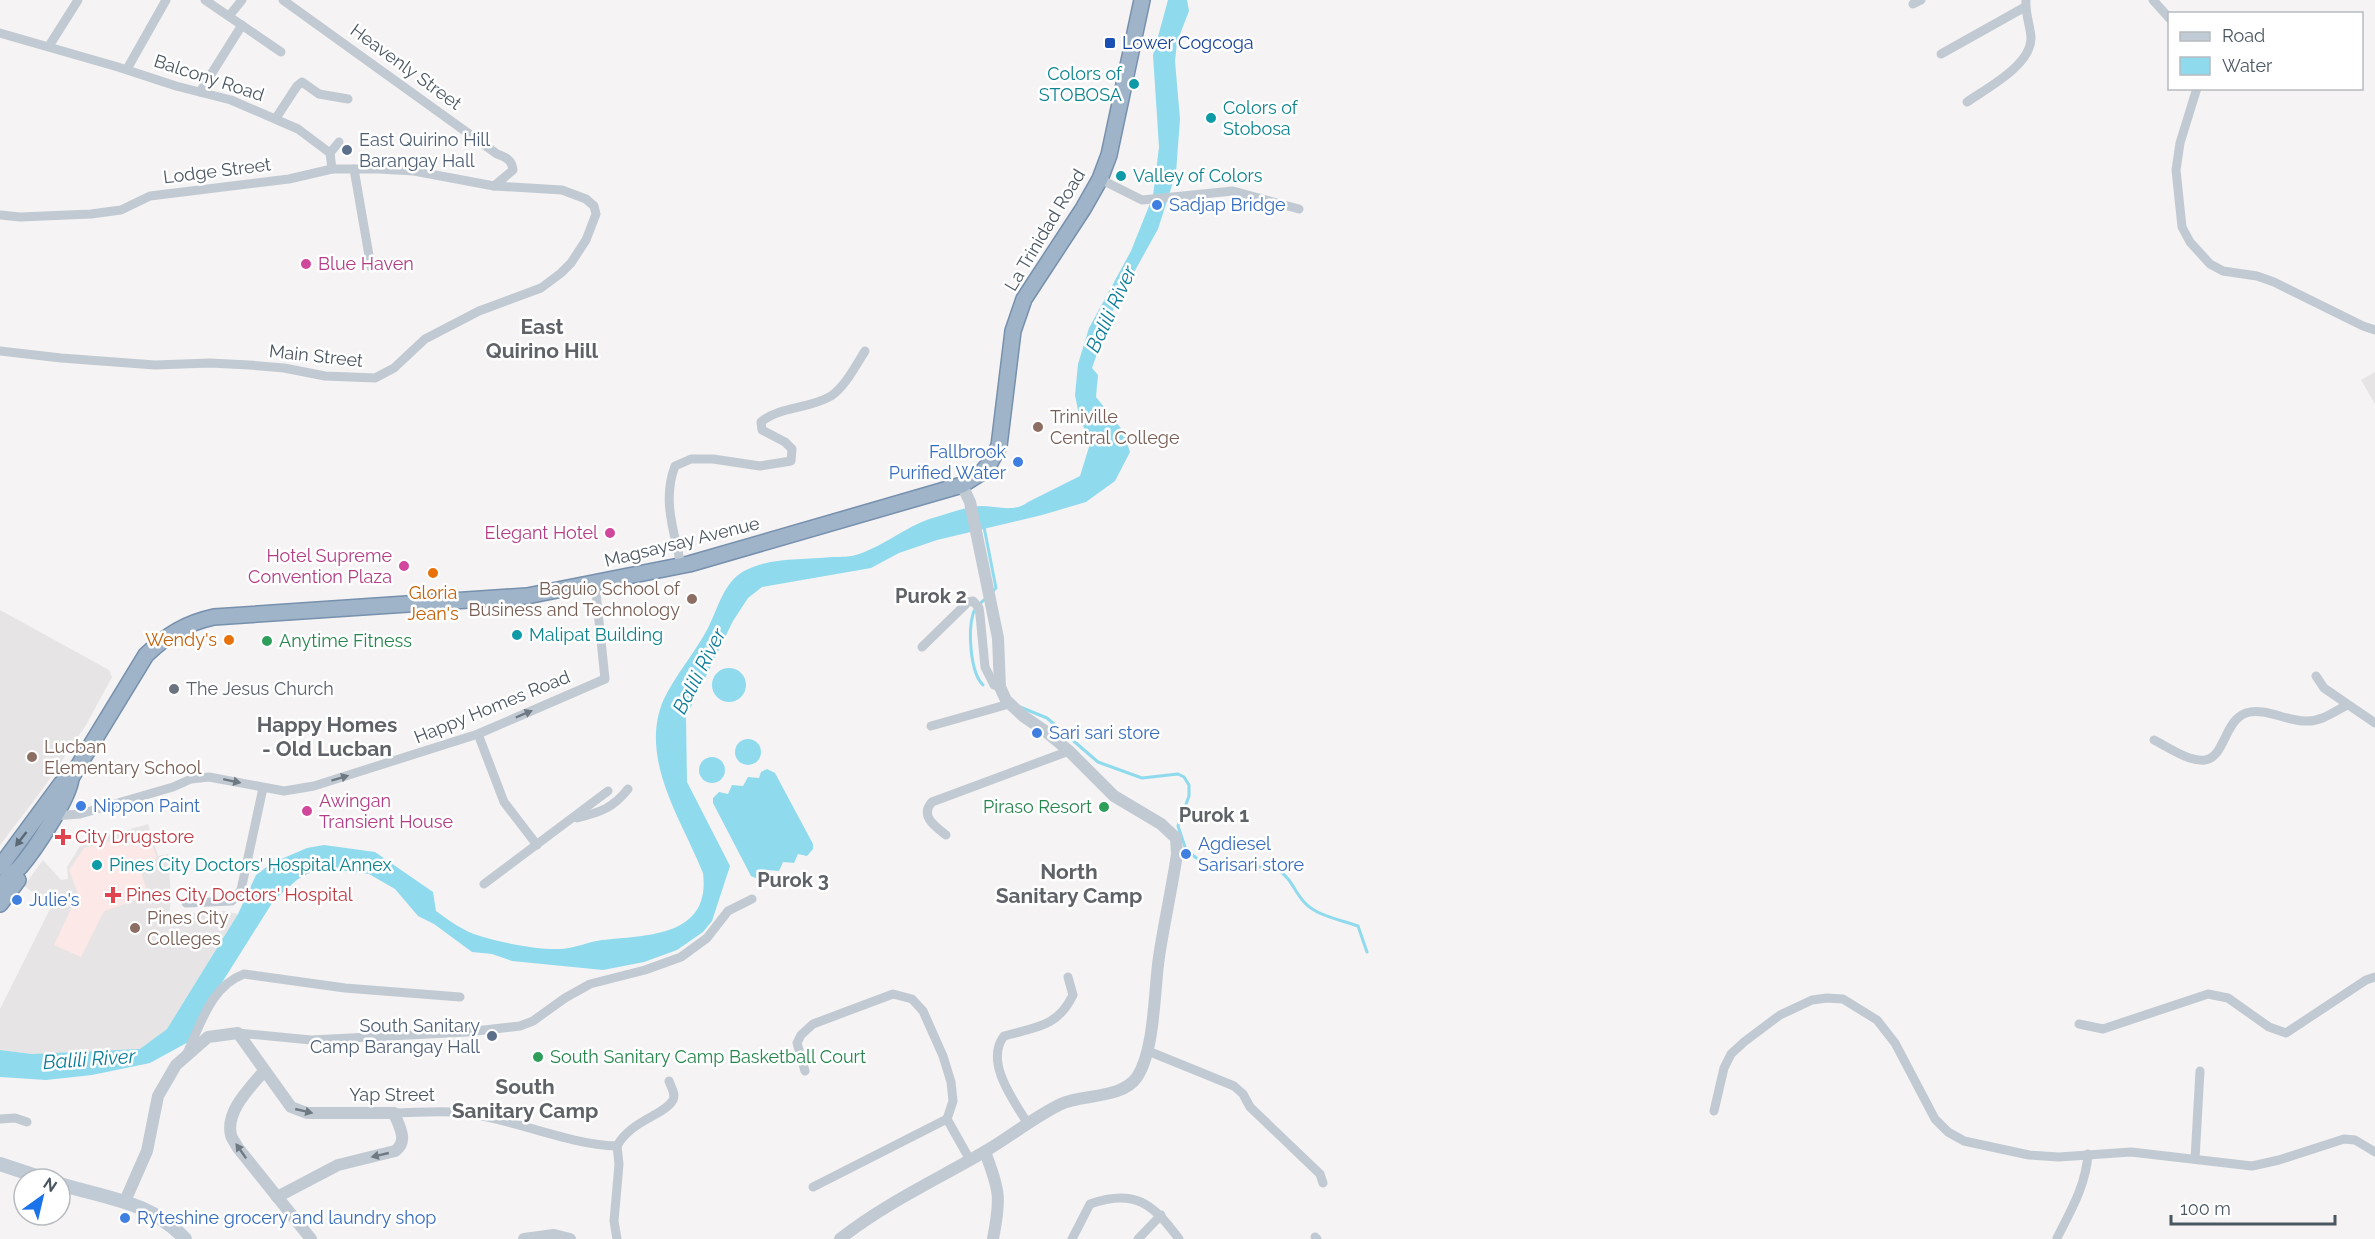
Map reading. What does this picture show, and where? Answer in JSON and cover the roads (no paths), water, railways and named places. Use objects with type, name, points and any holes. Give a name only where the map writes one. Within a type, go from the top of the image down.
[{"type":"highway","name":"La Trinidad Road","points":[[999,446],[1009,356],[1017,314],[1033,284],[1083,209],[1100,179],[1115,130],[1126,67],[1142,0]]},
{"type":"highway","name":"Magsaysay Avenue","points":[[7,874],[54,816],[70,789],[71,778],[147,655],[164,638],[192,623],[214,617],[527,596],[681,566],[962,485],[981,473],[990,463],[999,446]]},
{"type":"highway","name":"Magsaysay Avenue","points":[[7,874],[61,784],[71,778]]},
{"type":"highway","points":[[0,904],[18,880],[7,874]]},
{"type":"main road","points":[[72,1187],[125,1201],[170,1222],[184,1239]]},
{"type":"street","points":[[49,46],[78,0]]},
{"type":"street","points":[[127,69],[166,0]]},
{"type":"street","points":[[205,0],[281,52]]},
{"type":"street","points":[[229,16],[242,0]]},
{"type":"street","name":"Heavenly Street","points":[[283,0],[497,154],[506,157],[512,164],[513,170],[494,186]]},
{"type":"street","points":[[2153,0],[2168,18]]},
{"type":"street","points":[[1941,54],[2026,4],[2031,39],[2027,54],[2001,79],[1967,102]]},
{"type":"street","points":[[200,92],[242,25]]},
{"type":"street","name":"Balcony Road","points":[[0,33],[231,100],[298,129],[330,153]]},
{"type":"street","points":[[276,118],[302,82],[319,94],[348,99]]},
{"type":"street","points":[[2196,90],[2180,143],[2176,170],[2182,227],[2190,242],[2210,264],[2223,271],[2257,276],[2274,282],[2362,327],[2375,330]]},
{"type":"street","points":[[339,142],[330,153],[332,169],[414,171],[494,186]]},
{"type":"street","name":"Lodge Street","points":[[0,215],[20,217],[121,210],[150,196],[289,179],[332,169]]},
{"type":"street","points":[[354,170],[371,267]]},
{"type":"street","points":[[1100,179],[1142,200],[1233,190],[1299,209]]},
{"type":"street","name":"Main Street","points":[[0,351],[155,365],[210,363],[249,365],[325,376],[375,378],[394,368],[425,339],[438,331],[479,311],[541,288],[561,273],[578,254],[596,218],[594,206],[578,195],[562,190],[494,186]]},
{"type":"street","points":[[681,566],[667,497],[675,466],[692,459],[713,459],[760,465],[791,461],[792,449],[785,442],[762,430],[761,422],[769,415],[833,395],[865,351]]},
{"type":"street","points":[[840,1239],[865,1220],[985,1152],[1073,1098],[1111,1092],[1129,1085],[1137,1077],[1149,1051],[1159,956],[1177,854],[1176,838],[1161,824],[1114,796],[1069,751],[1009,704],[1000,687],[998,638],[971,507],[962,485]]},
{"type":"street","name":"Happy Homes Road","points":[[54,816],[80,814],[173,787],[191,779],[209,777],[284,791],[314,786],[478,734],[605,679],[595,583]]},
{"type":"street","points":[[922,647],[968,602],[973,601],[980,615],[985,667],[994,686],[1000,687]]},
{"type":"street","points":[[2316,676],[2324,688],[2375,723]]},
{"type":"street","points":[[932,726],[1009,704]]},
{"type":"street","points":[[2154,740],[2202,761],[2211,759],[2219,750],[2230,726],[2246,713],[2256,711],[2306,722],[2321,719],[2348,705]]},
{"type":"street","points":[[478,734],[504,802],[537,845]]},
{"type":"street","points":[[946,835],[929,821],[927,812],[932,802],[1069,751]]},
{"type":"street","points":[[186,903],[232,902],[242,890],[263,788]]},
{"type":"street","points":[[572,820],[608,808],[617,803],[628,789]]},
{"type":"street","points":[[484,884],[609,791]]},
{"type":"street","points":[[125,1201],[142,1166],[158,1096],[176,1065],[208,1036],[237,1034],[312,1040],[467,1032],[520,1026],[533,1021],[565,998],[590,984],[645,970],[681,957],[707,938],[728,910],[752,899]]},
{"type":"street","points":[[187,1053],[219,989],[244,974],[345,988],[460,997]]},
{"type":"street","points":[[1028,1124],[1007,1088],[998,1063],[998,1044],[1004,1036],[1033,1030],[1053,1021],[1060,1015],[1073,995],[1068,977]]},
{"type":"street","points":[[2079,1024],[2103,1029],[2208,994],[2228,998],[2269,1027],[2286,1033],[2366,980],[2375,977]]},
{"type":"street","points":[[805,1071],[797,1043],[801,1035],[813,1024],[893,994],[912,999],[923,1011],[943,1056],[951,1082],[953,1101],[947,1119],[813,1187]]},
{"type":"street","points":[[1714,1111],[1724,1068],[1731,1054],[1744,1041],[1780,1015],[1812,1000],[1827,998],[1843,999],[1877,1020],[1895,1043],[1935,1119],[1948,1132],[1964,1142],[2029,1155],[2059,1156],[2131,1152],[2252,1166],[2279,1160],[2344,1139],[2355,1140],[2375,1152]]},
{"type":"street","name":"Yap Street","points":[[237,1034],[291,1107],[298,1111],[307,1113],[463,1112],[569,1140],[617,1146]]},
{"type":"street","points":[[1149,1051],[1234,1086],[1243,1094],[1250,1107],[1320,1174],[1323,1183]]},
{"type":"street","points":[[264,1071],[235,1110],[231,1121],[231,1134],[238,1148],[311,1239]]},
{"type":"street","points":[[2195,1159],[2200,1071]]},
{"type":"street","points":[[617,1239],[614,1221],[619,1164],[617,1146],[625,1134],[637,1123],[673,1100],[674,1095],[669,1081]]},
{"type":"street","points":[[277,1197],[338,1165],[400,1148],[403,1140],[394,1113]]},
{"type":"street","points":[[0,1119],[15,1118],[27,1122]]},
{"type":"street","points":[[947,1119],[970,1160]]},
{"type":"street","points":[[985,1152],[999,1190],[999,1208],[993,1239]]},
{"type":"street","points":[[2057,1238],[2082,1187],[2087,1173],[2088,1154]]},
{"type":"street","points":[[1072,1239],[1090,1204],[1110,1197],[1130,1199],[1150,1206],[1161,1215],[1179,1239]]},
{"type":"street","points":[[1138,1239],[1161,1215]]},
{"type":"street","points":[[524,1239],[554,1235],[570,1239]]},
{"type":"water","name":"Balili River","points":[[1168,0],[1187,0],[1189,11],[1177,42],[1175,61],[1180,119],[1176,173],[1158,229],[1111,314],[1092,368],[1098,375],[1096,397],[1123,431],[1130,452],[1115,481],[1086,502],[937,540],[899,553],[871,568],[762,587],[748,598],[733,621],[686,717],[687,782],[730,866],[712,921],[703,932],[677,950],[644,962],[603,970],[512,961],[492,954],[472,952],[434,924],[418,916],[395,889],[369,874],[315,870],[298,879],[274,900],[206,1008],[192,1040],[150,1063],[92,1075],[46,1080],[0,1077],[0,1050],[32,1054],[140,1049],[167,1029],[238,914],[256,875],[272,863],[307,848],[324,845],[375,852],[433,892],[436,911],[462,929],[489,939],[509,943],[552,949],[566,948],[602,940],[656,933],[672,929],[686,921],[697,910],[703,894],[703,873],[666,789],[656,745],[657,723],[668,691],[703,637],[731,582],[744,571],[765,563],[856,555],[926,520],[964,509],[980,506],[1017,507],[1080,476],[1089,447],[1088,436],[1080,420],[1075,395],[1078,364],[1089,328],[1131,251],[1153,196],[1159,147],[1153,55]]},
{"type":"water","points":[[729,668],[741,673],[746,685],[741,697],[729,702],[717,697],[712,685],[717,673]]},
{"type":"water","points":[[748,739],[757,743],[761,752],[757,761],[748,765],[739,761],[735,752],[739,743]]},
{"type":"water","points":[[712,757],[721,761],[725,770],[721,779],[712,783],[703,779],[699,770],[703,761]]},
{"type":"water","points":[[767,769],[775,773],[813,844],[813,849],[807,856],[798,854],[794,863],[783,862],[779,871],[767,870],[766,877],[760,880],[751,876],[713,803],[713,798],[719,792],[728,794],[732,785],[743,786],[748,777],[759,778],[761,772]]},
{"type":"waterway","points":[[984,527],[996,588],[992,592]]},
{"type":"waterway","points":[[983,685],[975,671],[971,651],[971,621],[974,612],[985,599]]},
{"type":"waterway","points":[[1020,707],[1047,718],[1098,762],[1142,778],[1178,774],[1184,777],[1189,785],[1189,796],[1178,826],[1186,850],[1199,860],[1277,869],[1310,907],[1358,926],[1367,952]]},
{"type":"place","name":"Lower Cogcoga","points":[[1110,43]]},
{"type":"place","name":"Colors of STOBOSA","points":[[1134,84]]},
{"type":"place","name":"Colors of Stobosa","points":[[1211,118]]},
{"type":"place","name":"East Quirino Hill Barangay Hall","points":[[347,150]]},
{"type":"place","name":"Valley of Colors","points":[[1121,176]]},
{"type":"place","name":"Sadjap Bridge","points":[[1157,205]]},
{"type":"place","name":"Blue Haven","points":[[306,264]]},
{"type":"place","name":"Triniville Central College","points":[[1038,427]]},
{"type":"place","name":"Fallbrook Purified Water","points":[[1018,462]]},
{"type":"place","name":"Elegant Hotel","points":[[610,533]]},
{"type":"place","name":"Hotel Supreme Convention Plaza","points":[[404,566]]},
{"type":"place","name":"Gloria Jean's","points":[[433,573]]},
{"type":"place","name":"Baguio School of Business and Technology","points":[[692,599]]},
{"type":"place","name":"Malipat Building","points":[[517,635]]},
{"type":"place","name":"Wendy's","points":[[229,640]]},
{"type":"place","name":"Anytime Fitness","points":[[267,641]]},
{"type":"place","name":"The Jesus Church","points":[[174,689]]},
{"type":"place","name":"Sari sari store","points":[[1037,733]]},
{"type":"place","name":"Lucban Elementary School","points":[[32,757]]},
{"type":"place","name":"Nippon Paint","points":[[81,806]]},
{"type":"place","name":"Piraso Resort","points":[[1104,807]]},
{"type":"place","name":"Awingan Transient House","points":[[307,811]]},
{"type":"place","name":"City Drugstore","points":[[63,837]]},
{"type":"place","name":"Agdiesel Sarisari store","points":[[1186,854]]},
{"type":"place","name":"Pines City Doctors' Hospital Annex","points":[[97,865]]},
{"type":"place","name":"Pines City Doctors' Hospital","points":[[113,895]]},
{"type":"place","name":"Julie's","points":[[17,900]]},
{"type":"place","name":"Pines City Colleges","points":[[135,928]]},
{"type":"place","name":"South Sanitary Camp Barangay Hall","points":[[492,1036]]},
{"type":"place","name":"South Sanitary Camp Basketball Court","points":[[538,1057]]},
{"type":"place","name":"Ryteshine grocery and laundry shop","points":[[125,1218]]},
{"type":"district","name":"East Quirino Hill","points":[[542,339]]},
{"type":"district","name":"Purok 2","points":[[931,596]]},
{"type":"district","name":"Happy Homes - Old Lucban","points":[[327,737]]},
{"type":"district","name":"Purok 1","points":[[1214,815]]},
{"type":"district","name":"Purok 3","points":[[793,880]]},
{"type":"district","name":"North Sanitary Camp","points":[[1069,884]]},
{"type":"district","name":"South Sanitary Camp","points":[[525,1099]]}]
